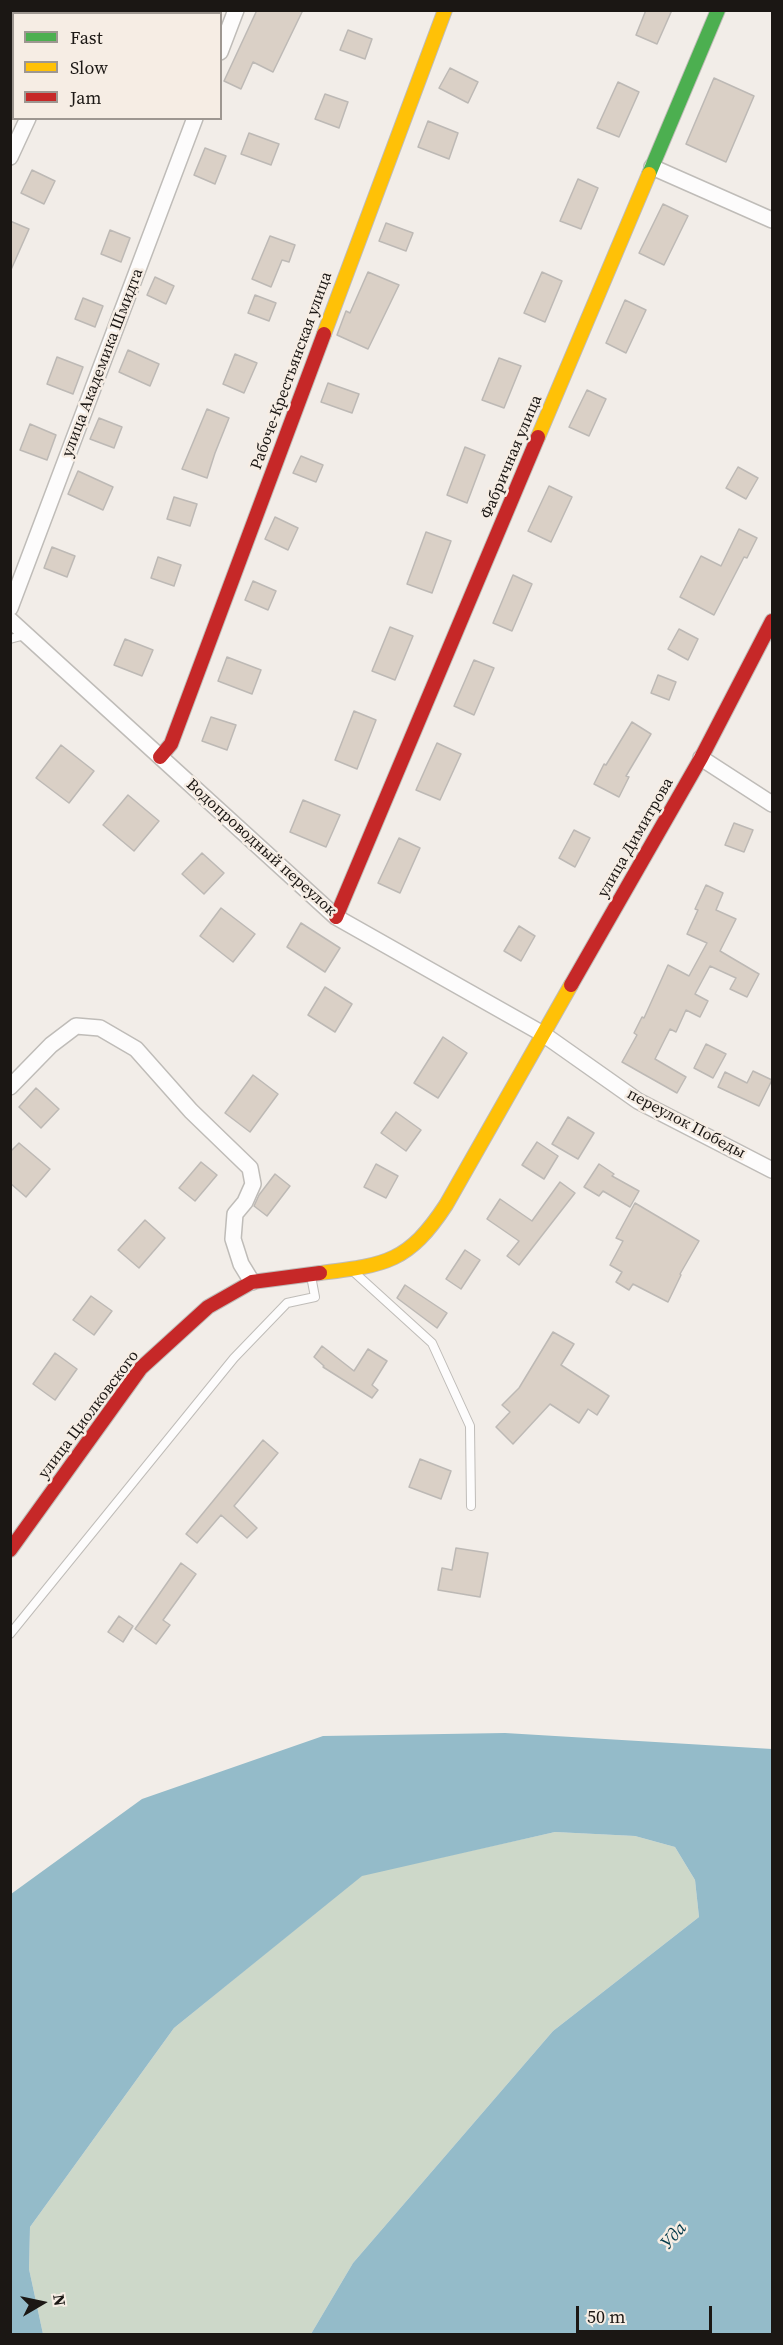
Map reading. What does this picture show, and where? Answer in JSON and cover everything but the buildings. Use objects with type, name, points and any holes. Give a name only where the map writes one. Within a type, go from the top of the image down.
[{"type":"street","points":[[222,47],[236,10]]},
{"type":"street","name":"Рабоче-Крестьянская улица","points":[[160,757],[171,744],[445,10]]},
{"type":"street","name":"Фабричная улица","points":[[336,917],[718,10]]},
{"type":"street","points":[[10,158],[27,120]]},
{"type":"street","name":"улица Академика Шмидта","points":[[10,608],[194,120]]},
{"type":"street","points":[[652,167],[772,220]]},
{"type":"street","name":"Водопроводный переулок","points":[[10,620],[336,917],[543,1034]]},
{"type":"street","name":"улица Димитрова","points":[[524,1068],[701,758],[772,621]]},
{"type":"street","points":[[701,758],[772,804]]},
{"type":"street","points":[[10,1087],[51,1045],[76,1026],[100,1028],[136,1049],[191,1111],[250,1168],[253,1184],[245,1202],[235,1214],[233,1239],[240,1264],[252,1282]]},
{"type":"street","name":"переулок Победы","points":[[543,1034],[638,1101],[772,1170]]},
{"type":"street","name":"улица Циолковского","points":[[10,1550],[141,1368],[208,1307],[252,1282],[374,1266],[399,1256],[429,1231],[524,1068]]},
{"type":"lane","points":[[10,639],[27,635]]},
{"type":"lane","points":[[352,1270],[432,1343],[470,1426],[471,1506]]},
{"type":"lane","points":[[10,1634],[234,1358],[287,1303],[315,1297],[311,1275]]},
{"type":"green space","points":[[555,1832],[635,1836],[675,1847],[695,1880],[699,1917],[553,2031],[353,2263],[311,2334],[43,2334],[29,2269],[30,2227],[174,2028],[362,1875]]},
{"type":"water","name":"Уда","points":[[505,1733],[772,1749],[772,2334],[311,2334],[353,2263],[553,2031],[699,1917],[695,1880],[675,1847],[635,1836],[555,1832],[362,1876],[174,2028],[30,2227],[29,2269],[43,2334],[11,2334],[11,1894],[142,1799],[323,1736]]},
{"type":"traffic: fast","points":[[649,174],[718,10]]},
{"type":"traffic: slow","points":[[324,334],[445,10]]},
{"type":"traffic: slow","points":[[538,437],[649,174]]},
{"type":"traffic: slow","points":[[320,1273],[362,1267],[393,1258],[407,1250],[419,1239],[446,1205],[571,985]]},
{"type":"traffic: jam","points":[[160,757],[171,744],[324,334]]},
{"type":"traffic: jam","points":[[336,917],[538,437]]},
{"type":"traffic: jam","points":[[571,985],[701,758],[772,621]]},
{"type":"traffic: jam","points":[[10,1550],[141,1368],[208,1307],[252,1282],[320,1273]]}]
